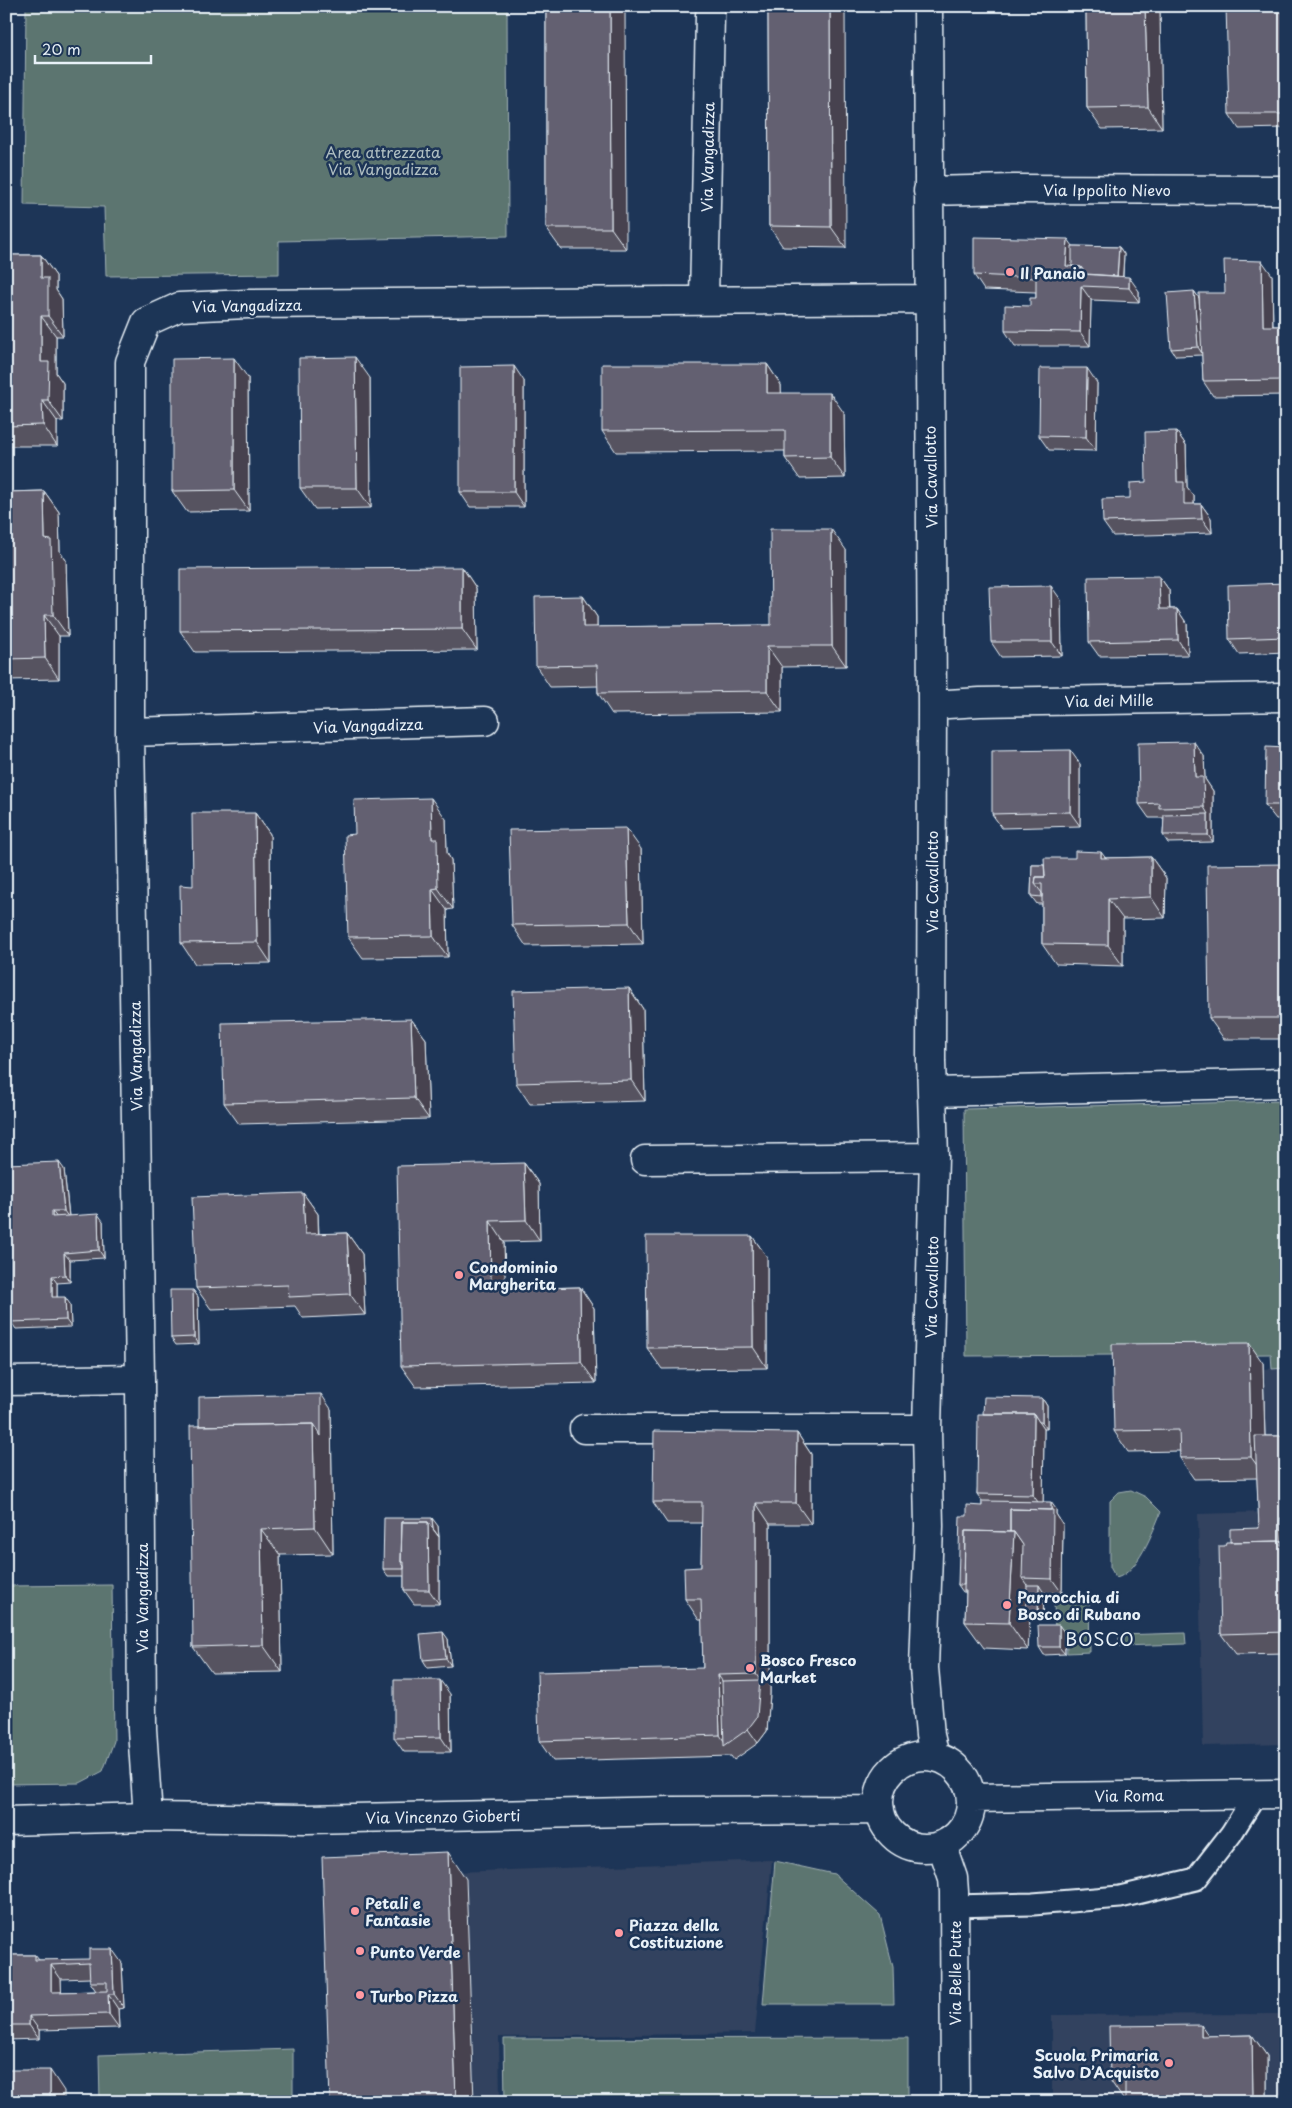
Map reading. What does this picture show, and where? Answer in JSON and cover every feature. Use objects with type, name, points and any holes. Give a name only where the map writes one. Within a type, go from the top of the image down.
[{"type":"street","name":"Via Cavallotto","points":[[928,6],[934,1156],[927,1429],[929,1526],[924,1668],[930,1735],[935,1756]]},
{"type":"street","name":"Via Vangadizza","points":[[704,300],[710,15]]},
{"type":"street","name":"Via Ippolito Nievo","points":[[928,191],[1014,189],[1286,190]]},
{"type":"street","name":"Via Vangadizza","points":[[148,1817],[142,1729],[140,1379],[130,732],[130,362],[146,322],[179,307],[248,304],[929,299]]},
{"type":"street","name":"Via dei Mille","points":[[932,705],[980,702],[1286,697]]},
{"type":"street","name":"Via Vangadizza","points":[[130,732],[485,721]]},
{"type":"street","points":[[933,1092],[1286,1082]]},
{"type":"street","points":[[645,1160],[934,1156]]},
{"type":"street","points":[[6,1381],[140,1379]]},
{"type":"street","points":[[584,1429],[927,1429]]},
{"type":"street","points":[[920,1755],[935,1756],[949,1762],[960,1772],[968,1784],[972,1798],[971,1813],[965,1827],[955,1838],[942,1846],[928,1849],[915,1848],[902,1842],[892,1834],[884,1824],[880,1810],[879,1795],[884,1780],[893,1768],[906,1760],[920,1755]]},
{"type":"street","name":"Via Roma","points":[[972,1798],[1286,1794]]},
{"type":"street","name":"Via Vincenzo Gioberti","points":[[6,1821],[148,1817],[307,1819],[662,1811],[880,1810]]},
{"type":"street","name":"Via Belle Putte","points":[[942,1846],[953,1878],[955,2102]]},
{"type":"lane","points":[[954,1906],[1033,1904],[1120,1897],[1196,1879],[1231,1834],[1256,1794]]},
{"type":"shaded area","points":[[1286,1368],[1286,1744],[1203,1746],[1198,1514],[1267,1512],[1263,1369]]},
{"type":"shaded area","points":[[772,1860],[755,2033],[499,2037],[500,2102],[331,2102],[325,1877]]},
{"type":"shaded area","name":"Scuola Primaria Salvo D’Acquisto","points":[[1280,2014],[1280,2025],[1286,2025],[1286,2102],[1052,2102],[1052,2015]]},
{"type":"green space","name":"Area attrezzata Via Vangadizza","points":[[26,6],[507,6],[508,236],[279,241],[279,274],[106,276],[104,207],[24,205]]},
{"type":"green space","points":[[1286,1101],[1286,1368],[1272,1369],[1271,1354],[966,1356],[964,1109]]},
{"type":"green space","points":[[1131,1490],[1146,1497],[1161,1512],[1138,1560],[1124,1575],[1116,1578],[1110,1567],[1110,1501],[1119,1492]]},
{"type":"green space","points":[[112,1585],[114,1741],[103,1771],[80,1783],[6,1784],[6,1586]]},
{"type":"green space","points":[[1089,1602],[1090,1652],[1067,1653],[1066,1630],[1055,1630],[1054,1603]]},
{"type":"green space","points":[[1185,1633],[1186,1644],[1119,1646],[1119,1635]]},
{"type":"green space","points":[[775,1861],[834,1874],[880,1915],[893,1967],[894,2004],[763,2004]]},
{"type":"green space","points":[[908,2038],[908,2102],[505,2102],[504,2039]]},
{"type":"green space","points":[[293,2049],[293,2102],[100,2102],[99,2055]]},
{"type":"building","points":[[546,6],[610,6],[611,228],[546,228]]},
{"type":"building","points":[[768,6],[830,6],[831,227],[769,226]]},
{"type":"building","points":[[1086,6],[1145,6],[1148,107],[1087,108]]},
{"type":"building","points":[[1226,6],[1283,6],[1285,114],[1229,114]]},
{"type":"building","points":[[974,237],[1068,239],[1066,266],[1081,267],[1081,274],[1129,277],[1129,288],[1081,286],[1080,332],[1005,331],[1005,305],[1030,306],[1030,298],[1036,298],[1036,278],[974,275]]},
{"type":"building","points":[[1072,246],[1119,247],[1117,276],[1086,274],[1081,267],[1072,266]]},
{"type":"building","points":[[6,255],[41,255],[41,278],[48,278],[48,316],[41,316],[41,362],[49,362],[48,400],[42,400],[43,425],[6,426]]},
{"type":"building","points":[[1224,260],[1262,261],[1263,326],[1286,326],[1286,380],[1203,381],[1199,293],[1225,293]]},
{"type":"building","points":[[1194,291],[1198,347],[1171,349],[1167,293]]},
{"type":"building","points":[[355,357],[357,488],[300,488],[299,358]]},
{"type":"building","points":[[234,358],[234,490],[172,491],[172,359]]},
{"type":"building","points":[[602,364],[767,364],[767,393],[830,393],[830,457],[785,458],[785,430],[602,431]]},
{"type":"building","points":[[514,366],[514,492],[460,492],[460,367]]},
{"type":"building","points":[[1040,368],[1087,368],[1086,437],[1039,436]]},
{"type":"building","points":[[1176,431],[1177,482],[1184,482],[1184,504],[1201,504],[1202,519],[1103,522],[1102,499],[1130,498],[1130,483],[1146,482],[1145,432]]},
{"type":"building","points":[[44,491],[45,539],[51,540],[53,615],[44,615],[45,658],[6,659],[6,492]]},
{"type":"building","points":[[770,529],[831,529],[832,646],[767,646],[767,691],[598,693],[597,665],[536,666],[535,597],[583,596],[583,627],[771,625]]},
{"type":"building","points":[[462,567],[462,629],[180,631],[180,569]]},
{"type":"building","points":[[1159,576],[1160,609],[1177,609],[1178,640],[1089,642],[1088,577]]},
{"type":"building","points":[[1286,583],[1286,637],[1229,639],[1228,585]]},
{"type":"building","points":[[1051,586],[1052,642],[991,642],[989,587]]},
{"type":"building","points":[[1194,742],[1195,777],[1203,777],[1204,807],[1159,808],[1159,803],[1139,804],[1138,743]]},
{"type":"building","points":[[1266,747],[1286,748],[1286,805],[1265,805]]},
{"type":"building","points":[[1070,750],[1070,812],[992,814],[992,751]]},
{"type":"building","points":[[431,798],[432,839],[437,839],[438,888],[432,889],[433,936],[348,937],[345,835],[355,834],[354,800]]},
{"type":"building","points":[[192,813],[255,813],[257,942],[181,943],[180,885],[193,886]]},
{"type":"building","points":[[1208,814],[1208,835],[1163,835],[1164,815]]},
{"type":"building","points":[[626,828],[629,923],[512,925],[509,830]]},
{"type":"building","points":[[1075,851],[1101,852],[1101,858],[1151,857],[1151,897],[1108,899],[1108,945],[1042,944],[1042,884],[1035,884],[1036,877],[1045,877],[1044,858],[1075,858]]},
{"type":"building","points":[[1286,864],[1286,1018],[1209,1018],[1207,865]]},
{"type":"building","points":[[1032,865],[1044,865],[1045,877],[1036,877],[1035,884],[1042,893],[1042,897],[1031,896]]},
{"type":"building","points":[[629,988],[631,1080],[516,1083],[513,991]]},
{"type":"building","points":[[411,1019],[414,1098],[224,1103],[222,1023]]},
{"type":"building","points":[[59,1162],[64,1211],[52,1211],[52,1217],[98,1214],[99,1250],[64,1253],[65,1275],[52,1276],[52,1297],[65,1297],[66,1320],[11,1322],[10,1228],[6,1228],[6,1164]]},
{"type":"building","name":"Condominio Margherita","points":[[524,1163],[526,1220],[490,1221],[491,1289],[580,1287],[581,1362],[401,1366],[397,1166]]},
{"type":"building","points":[[303,1193],[305,1234],[347,1233],[350,1294],[289,1297],[288,1285],[196,1288],[192,1197]]},
{"type":"building","points":[[646,1236],[752,1236],[753,1347],[647,1348]]},
{"type":"building","points":[[170,1290],[193,1290],[194,1337],[171,1338]]},
{"type":"building","points":[[1249,1343],[1251,1457],[1180,1458],[1179,1430],[1114,1431],[1112,1344]]},
{"type":"building","points":[[321,1394],[321,1436],[313,1424],[199,1426],[199,1397]]},
{"type":"building","points":[[984,1397],[1042,1398],[1042,1422],[1039,1422],[1034,1414],[983,1414]]},
{"type":"building","points":[[978,1414],[1034,1414],[1033,1495],[977,1494]]},
{"type":"building","points":[[313,1424],[315,1527],[261,1529],[263,1645],[193,1647],[190,1426]]},
{"type":"building","points":[[654,1431],[797,1433],[796,1503],[756,1503],[756,1674],[718,1675],[720,1735],[539,1741],[537,1672],[703,1668],[701,1599],[685,1599],[684,1568],[701,1567],[702,1502],[653,1502]]},
{"type":"building","points":[[1255,1436],[1286,1436],[1286,1518],[1280,1518],[1281,1541],[1230,1542],[1230,1529],[1259,1528]]},
{"type":"building","points":[[982,1501],[1051,1502],[1051,1510],[1010,1509],[1010,1532],[965,1531],[964,1585],[958,1585],[960,1516],[967,1516],[967,1505],[982,1506]]},
{"type":"building","points":[[1010,1509],[1053,1510],[1052,1579],[1022,1578],[1023,1545],[1014,1532],[1010,1532]]},
{"type":"building","points":[[384,1518],[432,1518],[433,1529],[428,1522],[402,1522],[401,1562],[404,1569],[383,1569]]},
{"type":"building","points":[[402,1522],[428,1522],[429,1590],[404,1590],[404,1562],[401,1562]]},
{"type":"building","points":[[965,1531],[1014,1532],[1009,1623],[965,1622]]},
{"type":"building","points":[[1282,1541],[1281,1545],[1286,1545],[1286,1632],[1221,1634],[1219,1546],[1225,1546],[1226,1542]]},
{"type":"building","points":[[1027,1585],[1039,1585],[1038,1613],[1026,1612]]},
{"type":"building","points":[[1038,1625],[1059,1625],[1059,1647],[1039,1647]]},
{"type":"building","points":[[443,1632],[446,1658],[423,1660],[420,1634]]},
{"type":"building","points":[[394,1680],[440,1680],[441,1737],[394,1738]]},
{"type":"building","points":[[760,1680],[757,1717],[748,1729],[724,1746],[722,1681]]},
{"type":"building","points":[[448,1852],[456,2102],[330,2102],[322,1857]]},
{"type":"building","points":[[1283,1867],[1286,1867],[1286,1964],[1284,1965]]},
{"type":"building","points":[[89,1949],[112,1949],[114,1994],[108,1994],[109,2014],[29,2016],[29,2025],[6,2025],[6,1955],[35,1955],[35,1960],[89,1959]],"holes":[[[89,1963],[90,1982],[107,1982],[107,1991],[51,1992],[51,1965]]]},
{"type":"building","points":[[1201,2025],[1201,2036],[1252,2035],[1253,2102],[1125,2102],[1125,2080],[1110,2080],[1109,2026]]},
{"type":"building","points":[[6,2070],[50,2070],[50,2102],[6,2102]]},
{"type":"place","name":"Il Panaio","points":[[1010,272]]},
{"type":"place","name":"Condominio Margherita","points":[[459,1275]]},
{"type":"place","name":"Parrocchia di Bosco di Rubano","points":[[1007,1605]]},
{"type":"place","name":"Bosco Fresco Market","points":[[750,1668]]},
{"type":"place","name":"Petali e Fantasie","points":[[355,1911]]},
{"type":"place","name":"Piazza della Costituzione","points":[[619,1933]]},
{"type":"place","name":"Punto Verde","points":[[360,1951]]},
{"type":"place","name":"Turbo Pizza","points":[[360,1995]]},
{"type":"place","name":"Scuola Primaria Salvo D’Acquisto","points":[[1169,2063]]},
{"type":"district","name":"BOSCO","points":[[1100,1638]]}]
